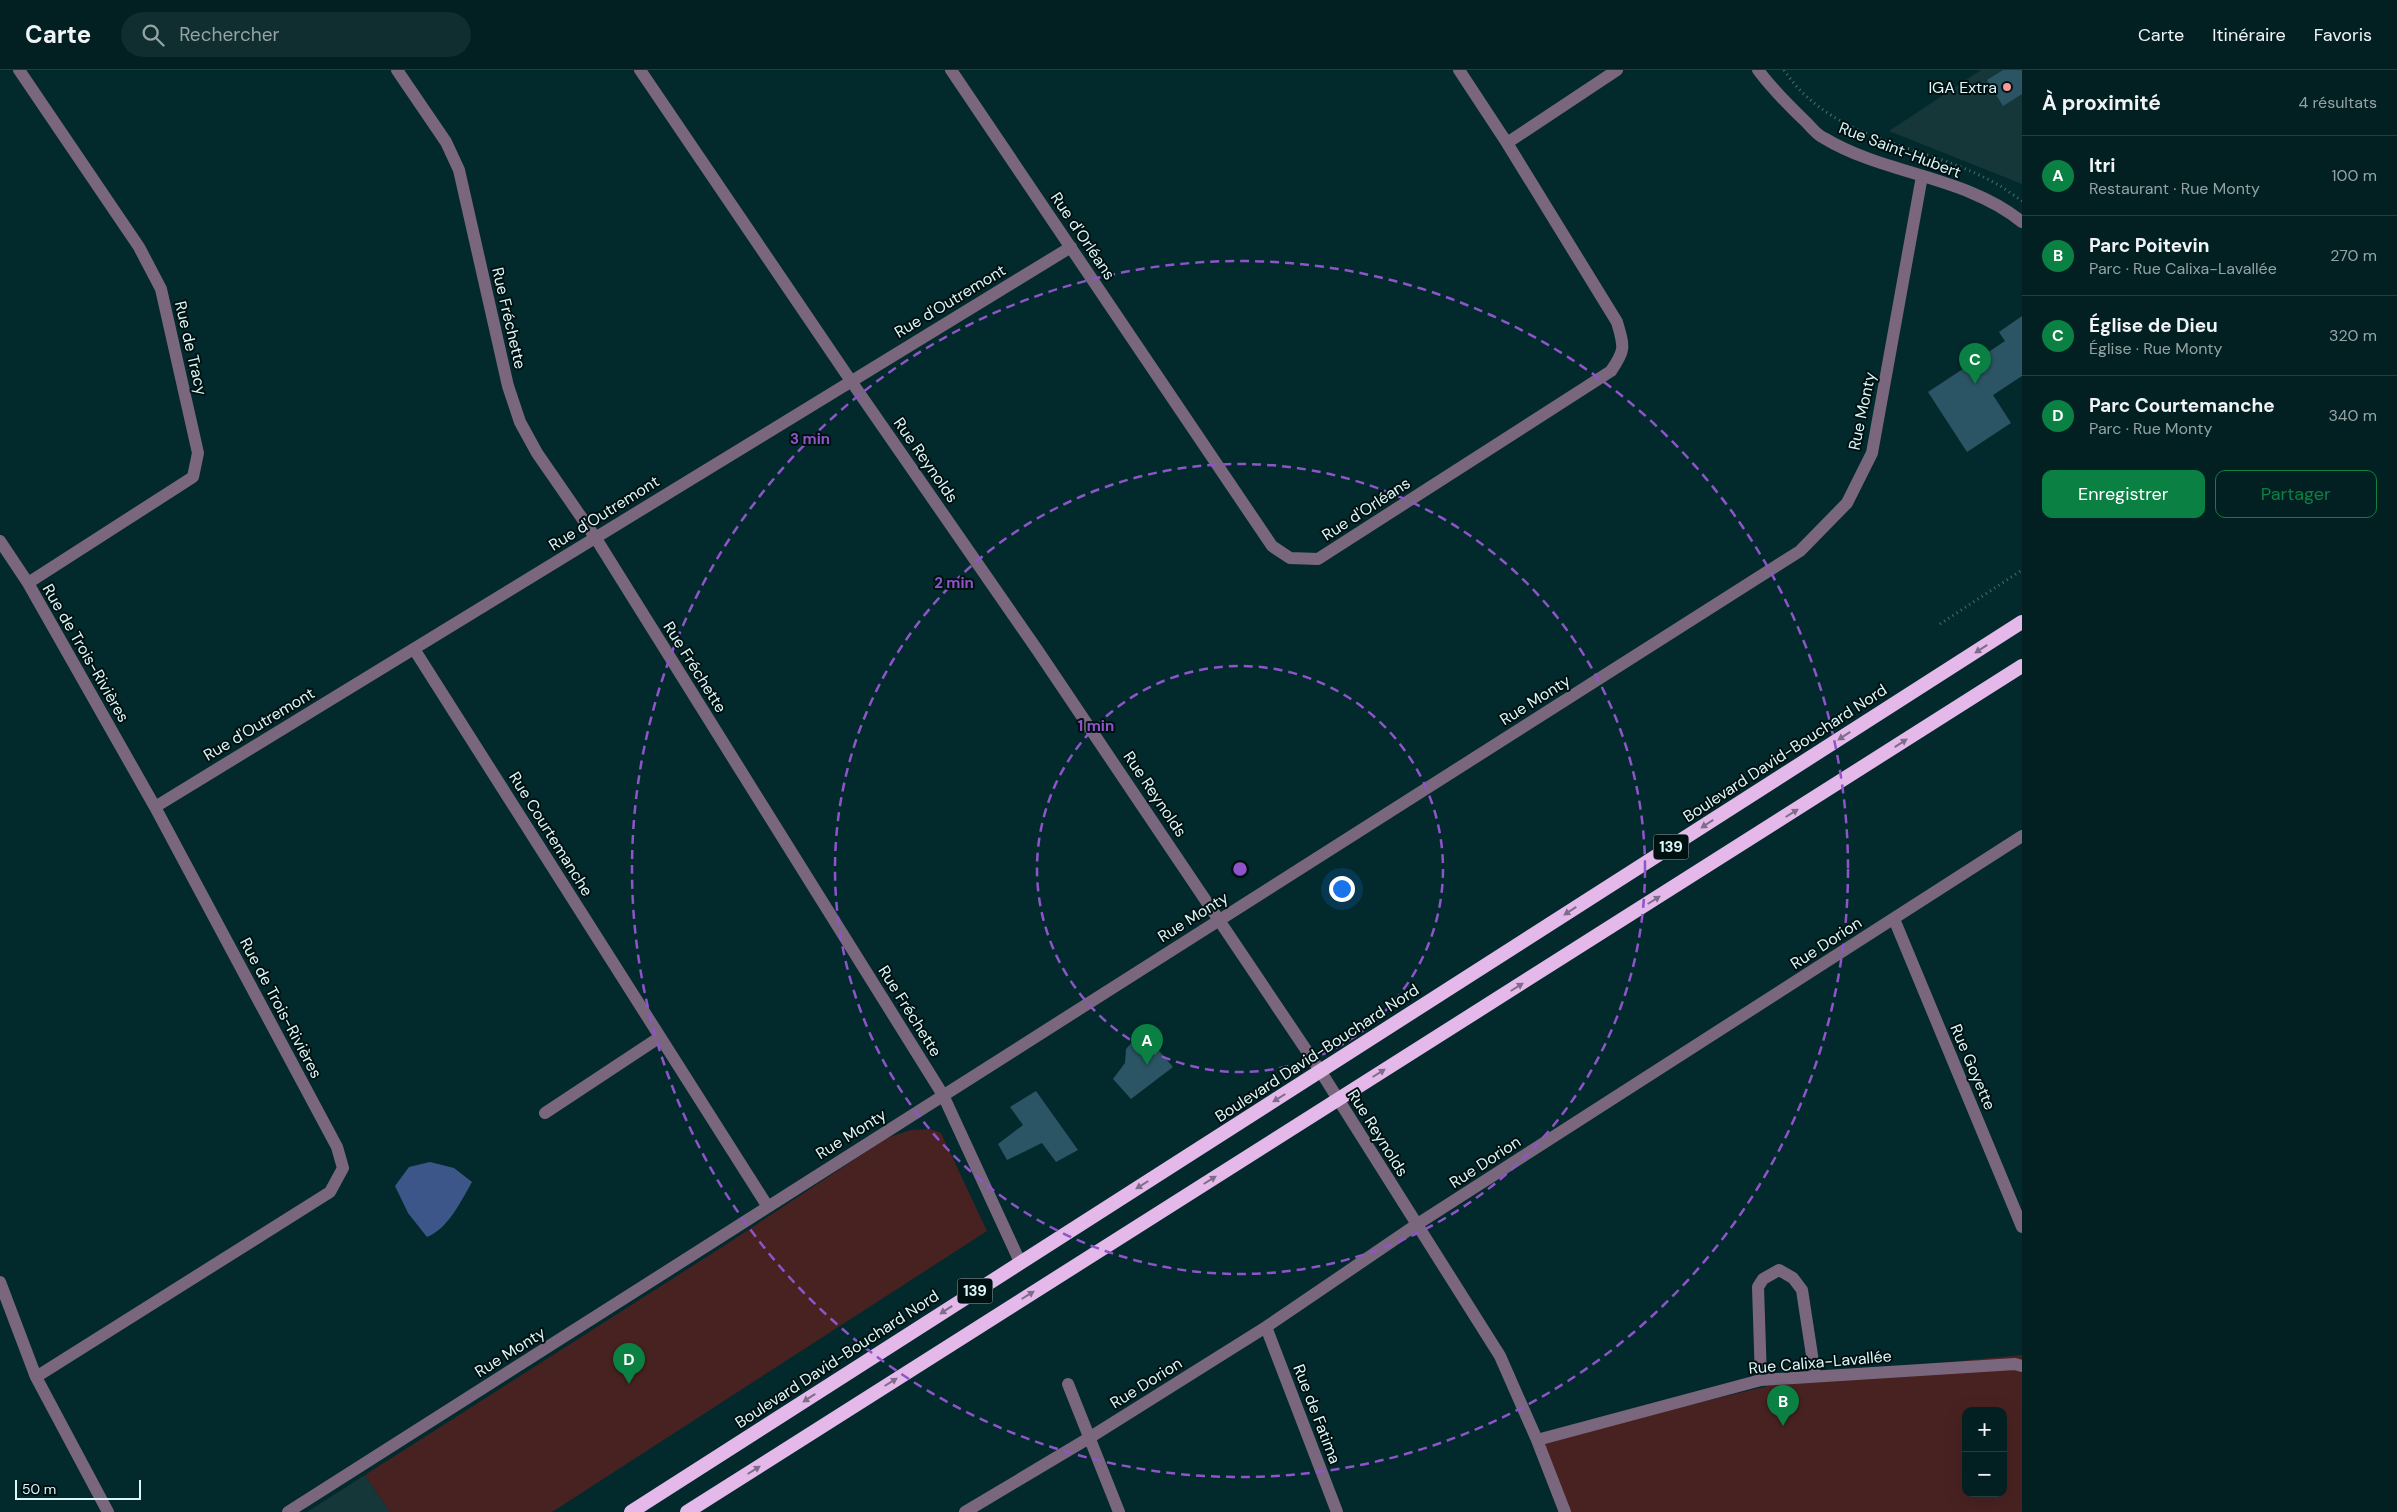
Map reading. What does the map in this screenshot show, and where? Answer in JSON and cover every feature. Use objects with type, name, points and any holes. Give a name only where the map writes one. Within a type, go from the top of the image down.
[{"type":"highway","name":"Boulevard David-Bouchard Nord","points":[[631,1512],[2022,622]]},
{"type":"highway","name":"139","points":[[687,1512],[2022,666]]},
{"type":"street","name":"Rue de Tracy","points":[[19,70],[139,246],[161,289],[198,452],[193,476],[28,583]]},
{"type":"street","name":"Rue Fréchette","points":[[397,70],[446,142],[459,170],[508,386],[520,422],[538,453],[596,538],[943,1095],[1020,1262]]},
{"type":"street","name":"Rue Reynolds","points":[[640,70],[851,381],[1038,651],[1220,920],[1338,1099],[1500,1356],[1537,1440],[1565,1512]]},
{"type":"street","name":"Rue d'Orléans","points":[[951,70],[1272,546],[1290,558],[1318,559],[1611,371],[1623,354],[1623,341],[1617,322],[1507,143],[1459,70]]},
{"type":"street","points":[[1507,143],[1617,70]]},
{"type":"street","name":"Rue Saint-Hubert","points":[[1758,70],[1776,94],[1822,138],[1860,156],[1922,176],[1985,200],[2012,214],[2022,222]]},
{"type":"street","name":"Rue Monty","points":[[288,1512],[1800,551],[1847,503],[1872,453],[1922,176]]},
{"type":"street","name":"Rue d'Outremont","points":[[155,807],[1070,247]]},
{"type":"street","name":"Rue de Trois-Rivières","points":[[0,541],[28,583],[155,807],[337,1147],[343,1168],[330,1192],[36,1377]]},
{"type":"street","name":"Rue Courtemanche","points":[[414,649],[768,1207]]},
{"type":"street","name":"Rue Dorion","points":[[965,1512],[1089,1438],[1266,1327],[1416,1224],[2022,836]]},
{"type":"street","name":"Rue Goyette","points":[[1894,919],[2022,1227]]},
{"type":"street","points":[[546,1113],[660,1036]]},
{"type":"street","points":[[1761,1380],[1758,1287],[1763,1279],[1780,1270],[1793,1278],[1802,1290],[1815,1375]]},
{"type":"street","points":[[0,1282],[36,1377],[108,1512]]},
{"type":"street","name":"Rue de Fatima","points":[[1266,1327],[1337,1512]]},
{"type":"street","name":"Rue Calixa-Lavallée","points":[[1537,1440],[1761,1380],[1815,1375],[2015,1364],[2022,1366]]},
{"type":"street","points":[[1068,1384],[1119,1512]]},
{"type":"path","name":"Rue Saint-Hubert","points":[[1784,70],[1806,97],[1829,116],[1849,127],[1937,158],[1994,182],[2022,201]]},
{"type":"path","points":[[1940,624],[2022,570]]},
{"type":"shaded area","points":[[1981,70],[2022,70],[2022,184],[1889,131]]},
{"type":"shaded area","points":[[931,1129],[941,1133],[987,1231],[552,1512],[390,1512],[365,1475],[730,1242],[887,1138],[911,1130]]},
{"type":"shaded area","points":[[2022,1355],[2022,1512],[1566,1512],[1537,1441],[1815,1375]]},
{"type":"shaded area","points":[[365,1475],[390,1512],[307,1512]]},
{"type":"water","points":[[430,1162],[454,1168],[472,1182],[448,1221],[435,1233],[427,1237],[408,1213],[395,1186],[409,1167]]},
{"type":"building","name":"IGA Extra","points":[[2003,70],[2022,70],[2022,94],[2003,106],[1987,80]]},
{"type":"building","points":[[2022,316],[2022,376],[1993,395],[2011,423],[1967,452],[1928,392],[2005,341],[1999,332]]},
{"type":"building","points":[[1142,1031],[1173,1067],[1131,1099],[1113,1079],[1125,1063],[1126,1049]]},
{"type":"building","points":[[1036,1091],[1078,1150],[1056,1162],[1042,1143],[1007,1160],[998,1144],[1023,1125],[1010,1107]]},
{"type":"place","name":"IGA Extra","points":[[2007,87]]},
{"type":"place","name":"Église de Dieu","points":[[1975,384]]},
{"type":"place","name":"Itri","points":[[1147,1065]]},
{"type":"place","name":"Parc Courtemanche","points":[[629,1384]]},
{"type":"place","name":"Parc Poitevin","points":[[1783,1426]]}]
